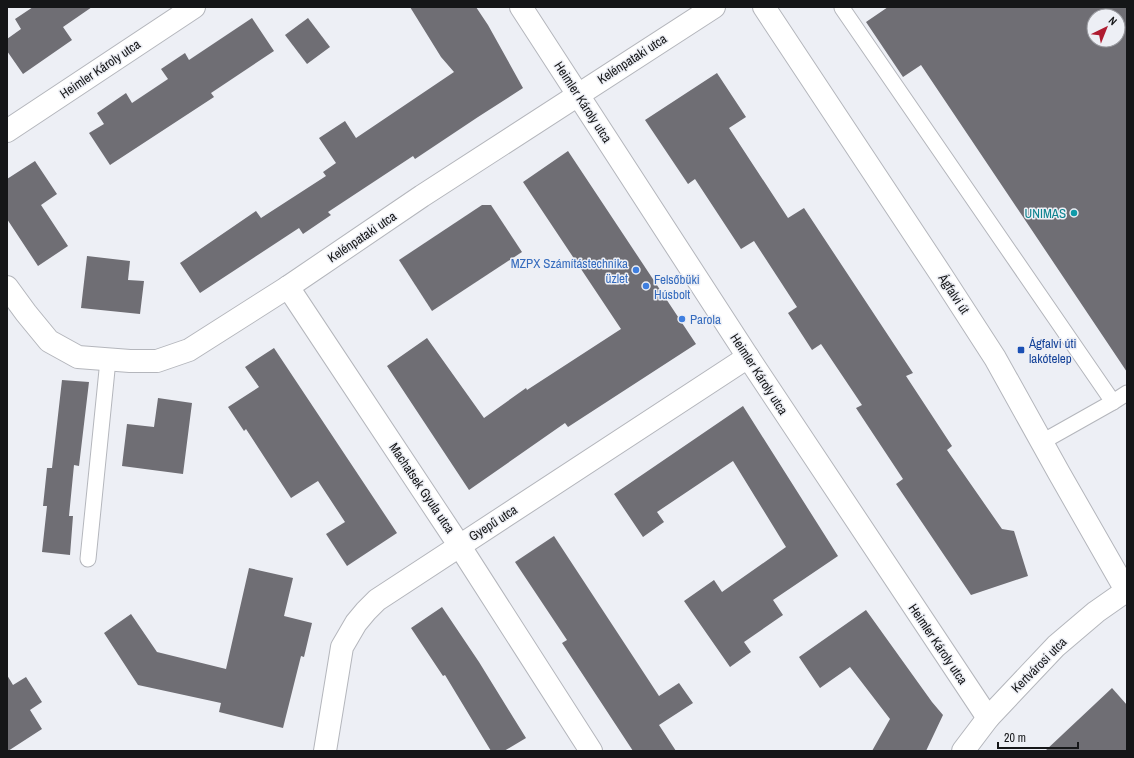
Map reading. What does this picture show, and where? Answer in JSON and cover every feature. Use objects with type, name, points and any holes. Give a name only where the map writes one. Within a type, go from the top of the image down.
[{"type":"street","name":"Heimler Károly utca","points":[[7,131],[194,7]]},
{"type":"street","name":"Heimler Károly utca","points":[[521,7],[748,357],[988,718]]},
{"type":"street","name":"Kelénpataki utca","points":[[7,287],[49,342],[78,357],[108,360],[157,361],[189,350],[288,287],[422,196],[578,94],[714,7]]},
{"type":"street","name":"Ágfalvi út","points":[[764,7],[987,346],[1058,473],[1127,591]]},
{"type":"street","name":"Machatsek Gyula utca","points":[[288,287],[459,545],[591,751]]},
{"type":"street","name":"Gyepű utca","points":[[325,751],[342,647],[356,623],[366,610],[377,600],[459,545],[748,357]]},
{"type":"street","name":"Kertvárosi utca","points":[[963,751],[988,718],[1056,646],[1096,612],[1127,591]]},
{"type":"lane","points":[[843,7],[842,8],[1113,402]]},
{"type":"lane","points":[[88,559],[108,360]]},
{"type":"lane","points":[[1042,442],[1127,393]]},
{"type":"building","points":[[33,7],[92,7],[63,27],[72,40],[23,74],[7,51],[7,39],[21,29],[15,19]]},
{"type":"building","points":[[410,7],[476,7],[488,25],[523,88],[415,159],[413,156],[328,212],[331,215],[303,234],[299,228],[200,293],[180,263],[256,211],[261,218],[326,176],[323,172],[336,163],[319,138],[345,121],[356,138],[454,72],[441,57]]},
{"type":"building","name":"UNIMAS","points":[[888,7],[1127,7],[1127,372],[921,65],[903,77],[866,22]]},
{"type":"building","points":[[252,18],[274,51],[211,93],[214,97],[110,165],[89,133],[104,124],[97,113],[126,93],[132,103],[168,79],[161,69],[185,53],[189,60]]},
{"type":"building","points":[[308,18],[330,47],[307,64],[285,35]]},
{"type":"building","points":[[717,73],[746,117],[729,128],[788,218],[804,208],[913,373],[906,376],[952,446],[947,450],[1002,529],[1014,531],[1028,576],[971,595],[896,484],[903,479],[856,408],[862,405],[821,344],[812,350],[788,313],[797,307],[754,241],[741,249],[695,179],[688,184],[645,120]]},
{"type":"building","points":[[568,151],[696,344],[568,427],[565,423],[469,490],[387,366],[427,338],[484,418],[526,388],[527,390],[621,329],[523,182]]},
{"type":"building","points":[[35,161],[57,194],[41,205],[68,246],[38,266],[7,219],[7,179]]},
{"type":"building","points":[[482,205],[491,205],[522,252],[432,311],[399,260]]},
{"type":"building","points":[[87,256],[130,261],[128,280],[144,281],[140,314],[81,308]]},
{"type":"building","points":[[274,348],[397,533],[347,566],[326,534],[345,522],[318,481],[291,498],[246,429],[244,431],[228,407],[259,387],[245,367]]},
{"type":"building","points":[[62,380],[89,382],[79,466],[74,465],[69,516],[73,516],[70,555],[42,552],[47,506],[43,506],[47,468],[52,468]]},
{"type":"building","points":[[158,398],[192,403],[183,474],[122,466],[127,424],[154,427]]},
{"type":"building","points":[[743,406],[838,556],[773,600],[783,615],[744,642],[751,652],[730,667],[684,601],[714,580],[722,592],[786,547],[733,461],[657,512],[664,522],[643,537],[614,494]]},
{"type":"building","points":[[554,536],[659,696],[679,683],[693,703],[659,725],[676,751],[633,751],[562,643],[567,640],[515,562]]},
{"type":"building","points":[[249,568],[293,578],[284,616],[312,623],[304,657],[301,656],[283,728],[219,712],[221,703],[138,685],[104,633],[131,614],[157,652],[226,669]]},
{"type":"building","points":[[442,607],[479,662],[526,738],[504,751],[491,751],[445,675],[443,676],[411,628]]},
{"type":"building","points":[[866,610],[943,715],[926,751],[872,751],[890,719],[850,667],[820,688],[799,657]]},
{"type":"building","points":[[7,675],[13,685],[26,677],[42,702],[30,710],[42,729],[8,751],[7,751]]},
{"type":"building","points":[[1112,688],[1127,705],[1127,751],[1045,751]]},
{"type":"place","name":"UNIMAS","points":[[1074,213]]},
{"type":"place","name":"MZPX Számítástechnika üzlet","points":[[636,270]]},
{"type":"place","name":"Felsőbüki Húsbolt","points":[[646,286]]},
{"type":"place","name":"Parola","points":[[682,319]]},
{"type":"place","name":"Ágfalvi úti lakótelep","points":[[1021,350]]}]
